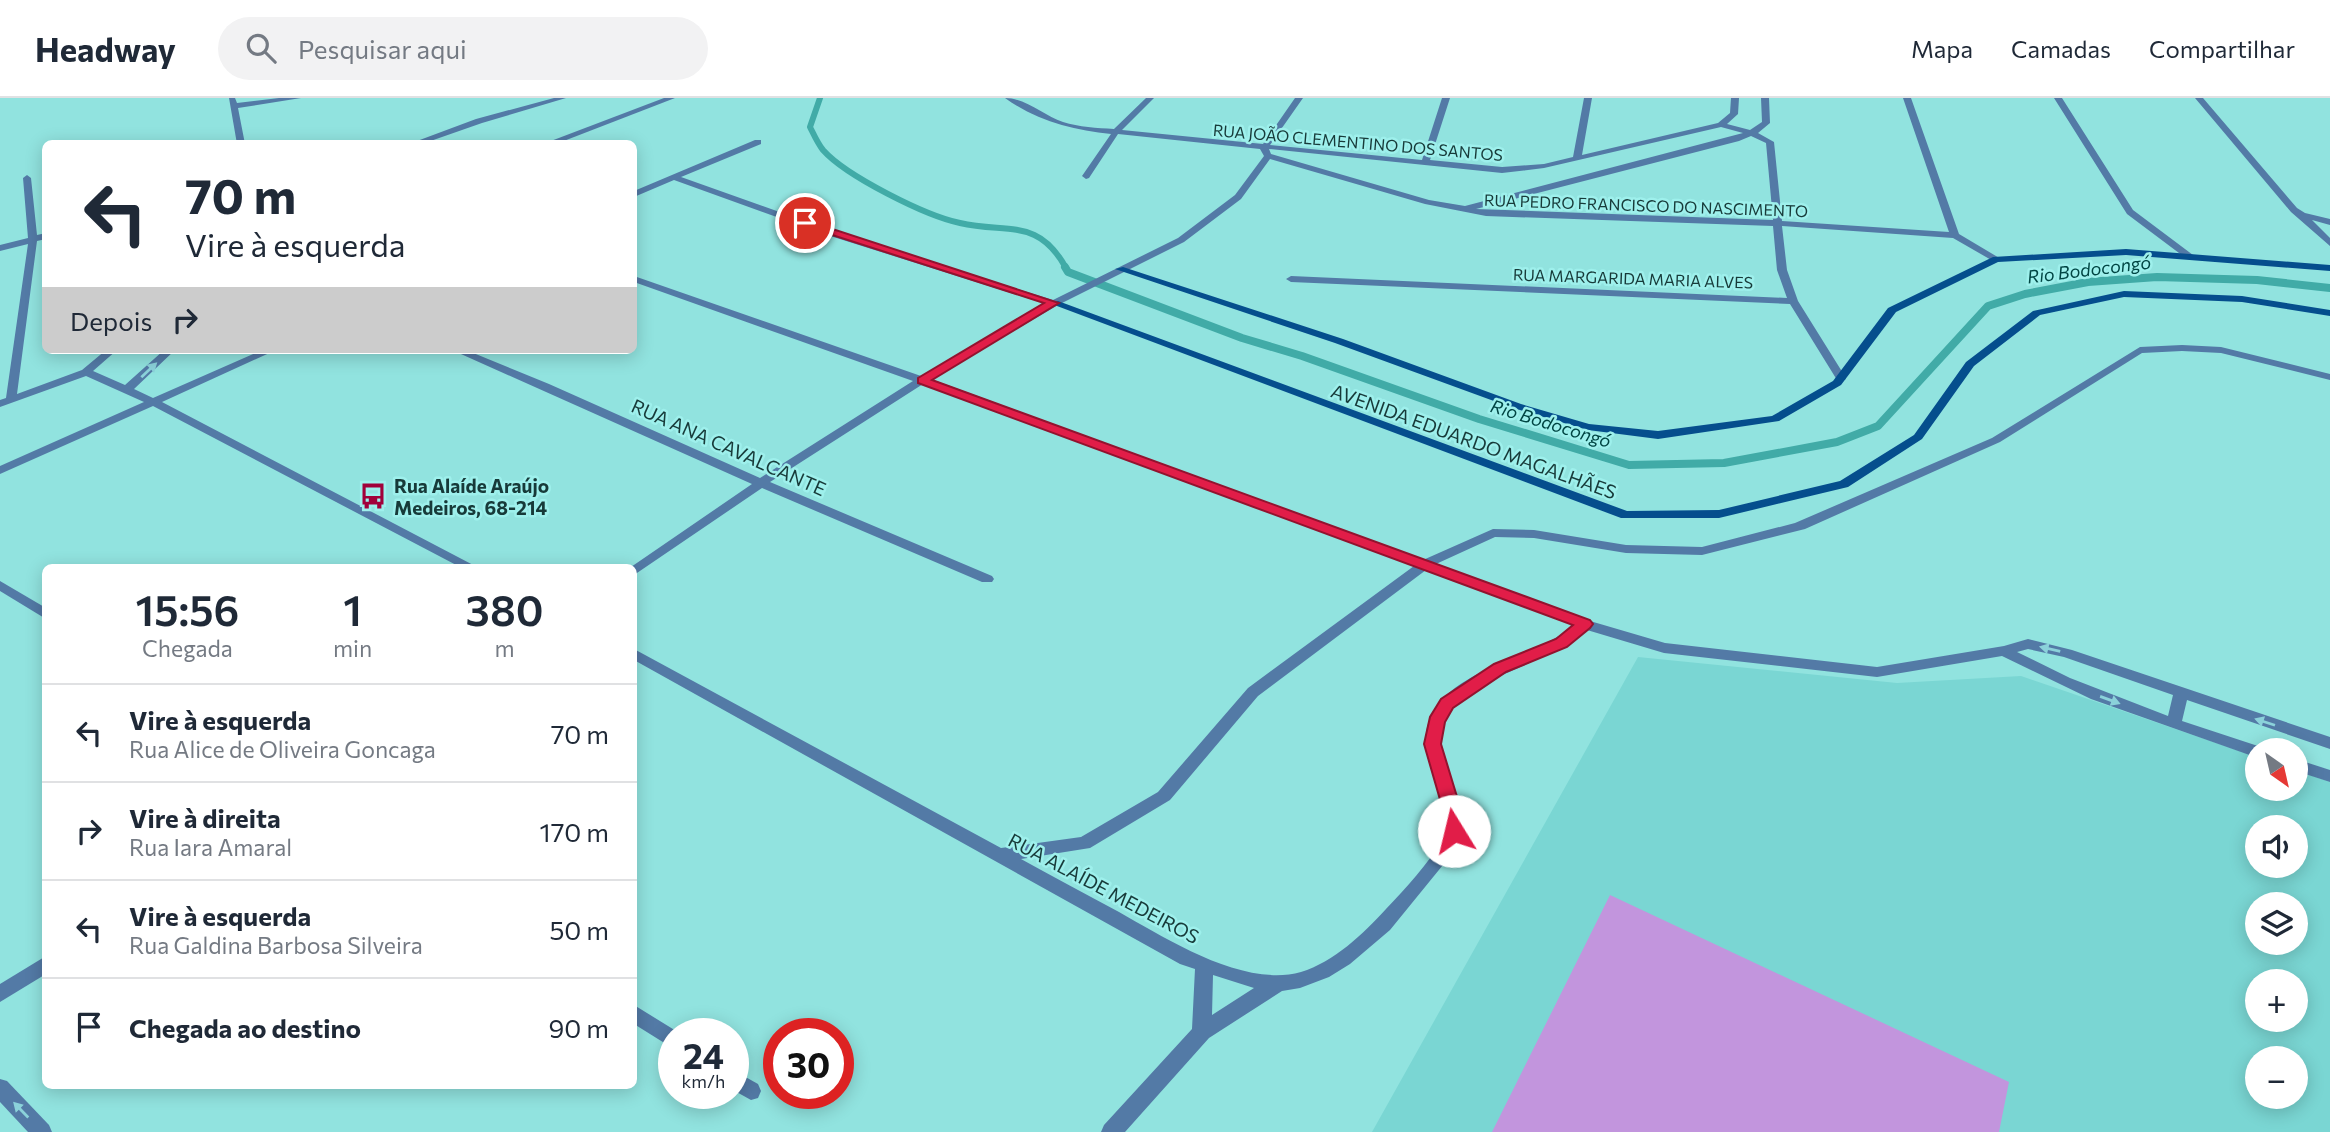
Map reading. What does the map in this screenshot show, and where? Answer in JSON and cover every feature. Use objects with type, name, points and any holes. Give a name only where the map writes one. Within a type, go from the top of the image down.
[{"type":"street","points":[[239,140],[233,102],[297,98]]},
{"type":"street","points":[[424,140],[479,121],[562,98]]},
{"type":"street","points":[[558,140],[671,98]]},
{"type":"street","name":"RUA JOÃO CLEMENTINO DOS SANTOS","points":[[1009,98],[1058,123],[1115,133],[1266,152],[1521,169],[1577,159],[1721,125]]},
{"type":"street","points":[[1086,176],[1115,133],[1150,98]]},
{"type":"street","points":[[637,569],[761,483],[922,380],[1072,293],[1181,240],[1220,213],[1238,197],[1298,98]]},
{"type":"street","points":[[1425,164],[1446,98]]},
{"type":"street","points":[[1577,159],[1588,98]]},
{"type":"street","points":[[1460,210],[1752,133],[1766,123],[1765,98]]},
{"type":"street","points":[[1907,98],[1955,235],[1997,259]]},
{"type":"street","points":[[2058,98],[2130,212],[2190,257]]},
{"type":"street","points":[[2199,98],[2294,210],[2330,243]]},
{"type":"street","points":[[1721,125],[1734,114],[1735,101]]},
{"type":"street","points":[[1721,125],[1752,133]]},
{"type":"street","name":"RUA MARGARIDA MARIA ALVES","points":[[1291,279],[1793,301],[1782,270],[1776,223],[1772,149],[1770,142],[1752,133]]},
{"type":"street","points":[[637,193],[758,142]]},
{"type":"street","name":"RUA PEDRO FRANCISCO DO NASCIMENTO","points":[[1266,152],[1350,181],[1460,210],[1527,216],[1776,223],[1955,235]]},
{"type":"street","points":[[672,177],[827,232],[1054,303]]},
{"type":"street","points":[[27,178],[33,239],[6,402],[86,372],[107,354]]},
{"type":"street","points":[[2302,215],[2330,222]]},
{"type":"street","points":[[0,248],[42,237]]},
{"type":"street","points":[[1116,271],[1339,341],[1517,406],[1588,427],[1658,435],[1774,419],[1837,383],[1892,310],[1997,259],[2126,252],[2330,268]]},
{"type":"street","points":[[637,280],[922,380],[1585,624],[1664,648],[1877,672],[2004,651],[2028,644],[2067,653],[2330,743]]},
{"type":"street","name":"AVENIDA EDUARDO MAGALHÃES","points":[[1054,303],[1626,515],[1719,514],[1844,484],[1918,437],[1970,364],[2037,313],[2124,295],[2242,299],[2330,313]]},
{"type":"street","points":[[1793,301],[1840,378]]},
{"type":"street","points":[[999,855],[1084,843],[1164,796],[1253,692],[1425,564],[1493,533],[1534,534],[1626,549],[1702,551],[1800,526],[1996,440],[2140,350],[2221,350],[2330,377]]},
{"type":"street","points":[[127,390],[166,354]]},
{"type":"street","points":[[0,470],[262,354]]},
{"type":"street","name":"RUA ANA CAVALCANTE","points":[[467,354],[986,579]]},
{"type":"street","points":[[86,372],[151,401],[464,564]]},
{"type":"street","points":[[0,584],[42,612]]},
{"type":"street","name":"RUA ALAÍDE MEDEIROS","points":[[637,656],[1186,958],[1238,975],[1278,983],[1313,976],[1351,953],[1399,910],[1445,850],[1454,831],[1452,810],[1433,744],[1436,722],[1447,704],[1500,668],[1562,643],[1585,624]]},
{"type":"street","points":[[2004,651],[2077,688],[2245,748]]},
{"type":"street","points":[[2174,723],[2181,693]]},
{"type":"street","points":[[2308,769],[2330,776]]},
{"type":"street","points":[[1202,1032],[1204,964]]},
{"type":"street","points":[[0,994],[42,967]]},
{"type":"street","points":[[1111,1132],[1202,1032],[1278,983]]},
{"type":"street","points":[[637,1016],[658,1030]]},
{"type":"street","points":[[0,1088],[42,1132]]},
{"type":"shaded area","points":[[1638,657],[1897,683],[2021,676],[2245,753],[2245,802],[2308,802],[2308,774],[2330,782],[2330,1132],[1372,1132]]},
{"type":"shaded area","points":[[1610,895],[2009,1082],[1999,1132],[1492,1132]]},
{"type":"waterway","name":"Rio Bodocongó","points":[[820,98],[810,127],[823,150],[849,171],[887,194],[945,219],[1033,234],[1055,252],[1066,268]]},
{"type":"waterway","name":"Rio Bodocongó","points":[[1065,267],[1068,272],[1242,338],[1302,356],[1479,419],[1629,465],[1724,463],[1837,442],[1878,426],[1988,306],[2025,294],[2088,282],[2157,277],[2257,280],[2330,288]]},
{"type":"place","name":"Rua Alaíde Araújo Medeiros, 68-214","points":[[373,496]]},
{"type":"route","points":[[805,223],[1054,303],[922,380],[1585,624],[1562,643],[1500,668],[1468,687],[1447,704],[1436,722],[1433,744],[1452,810],[1454,831]]}]
